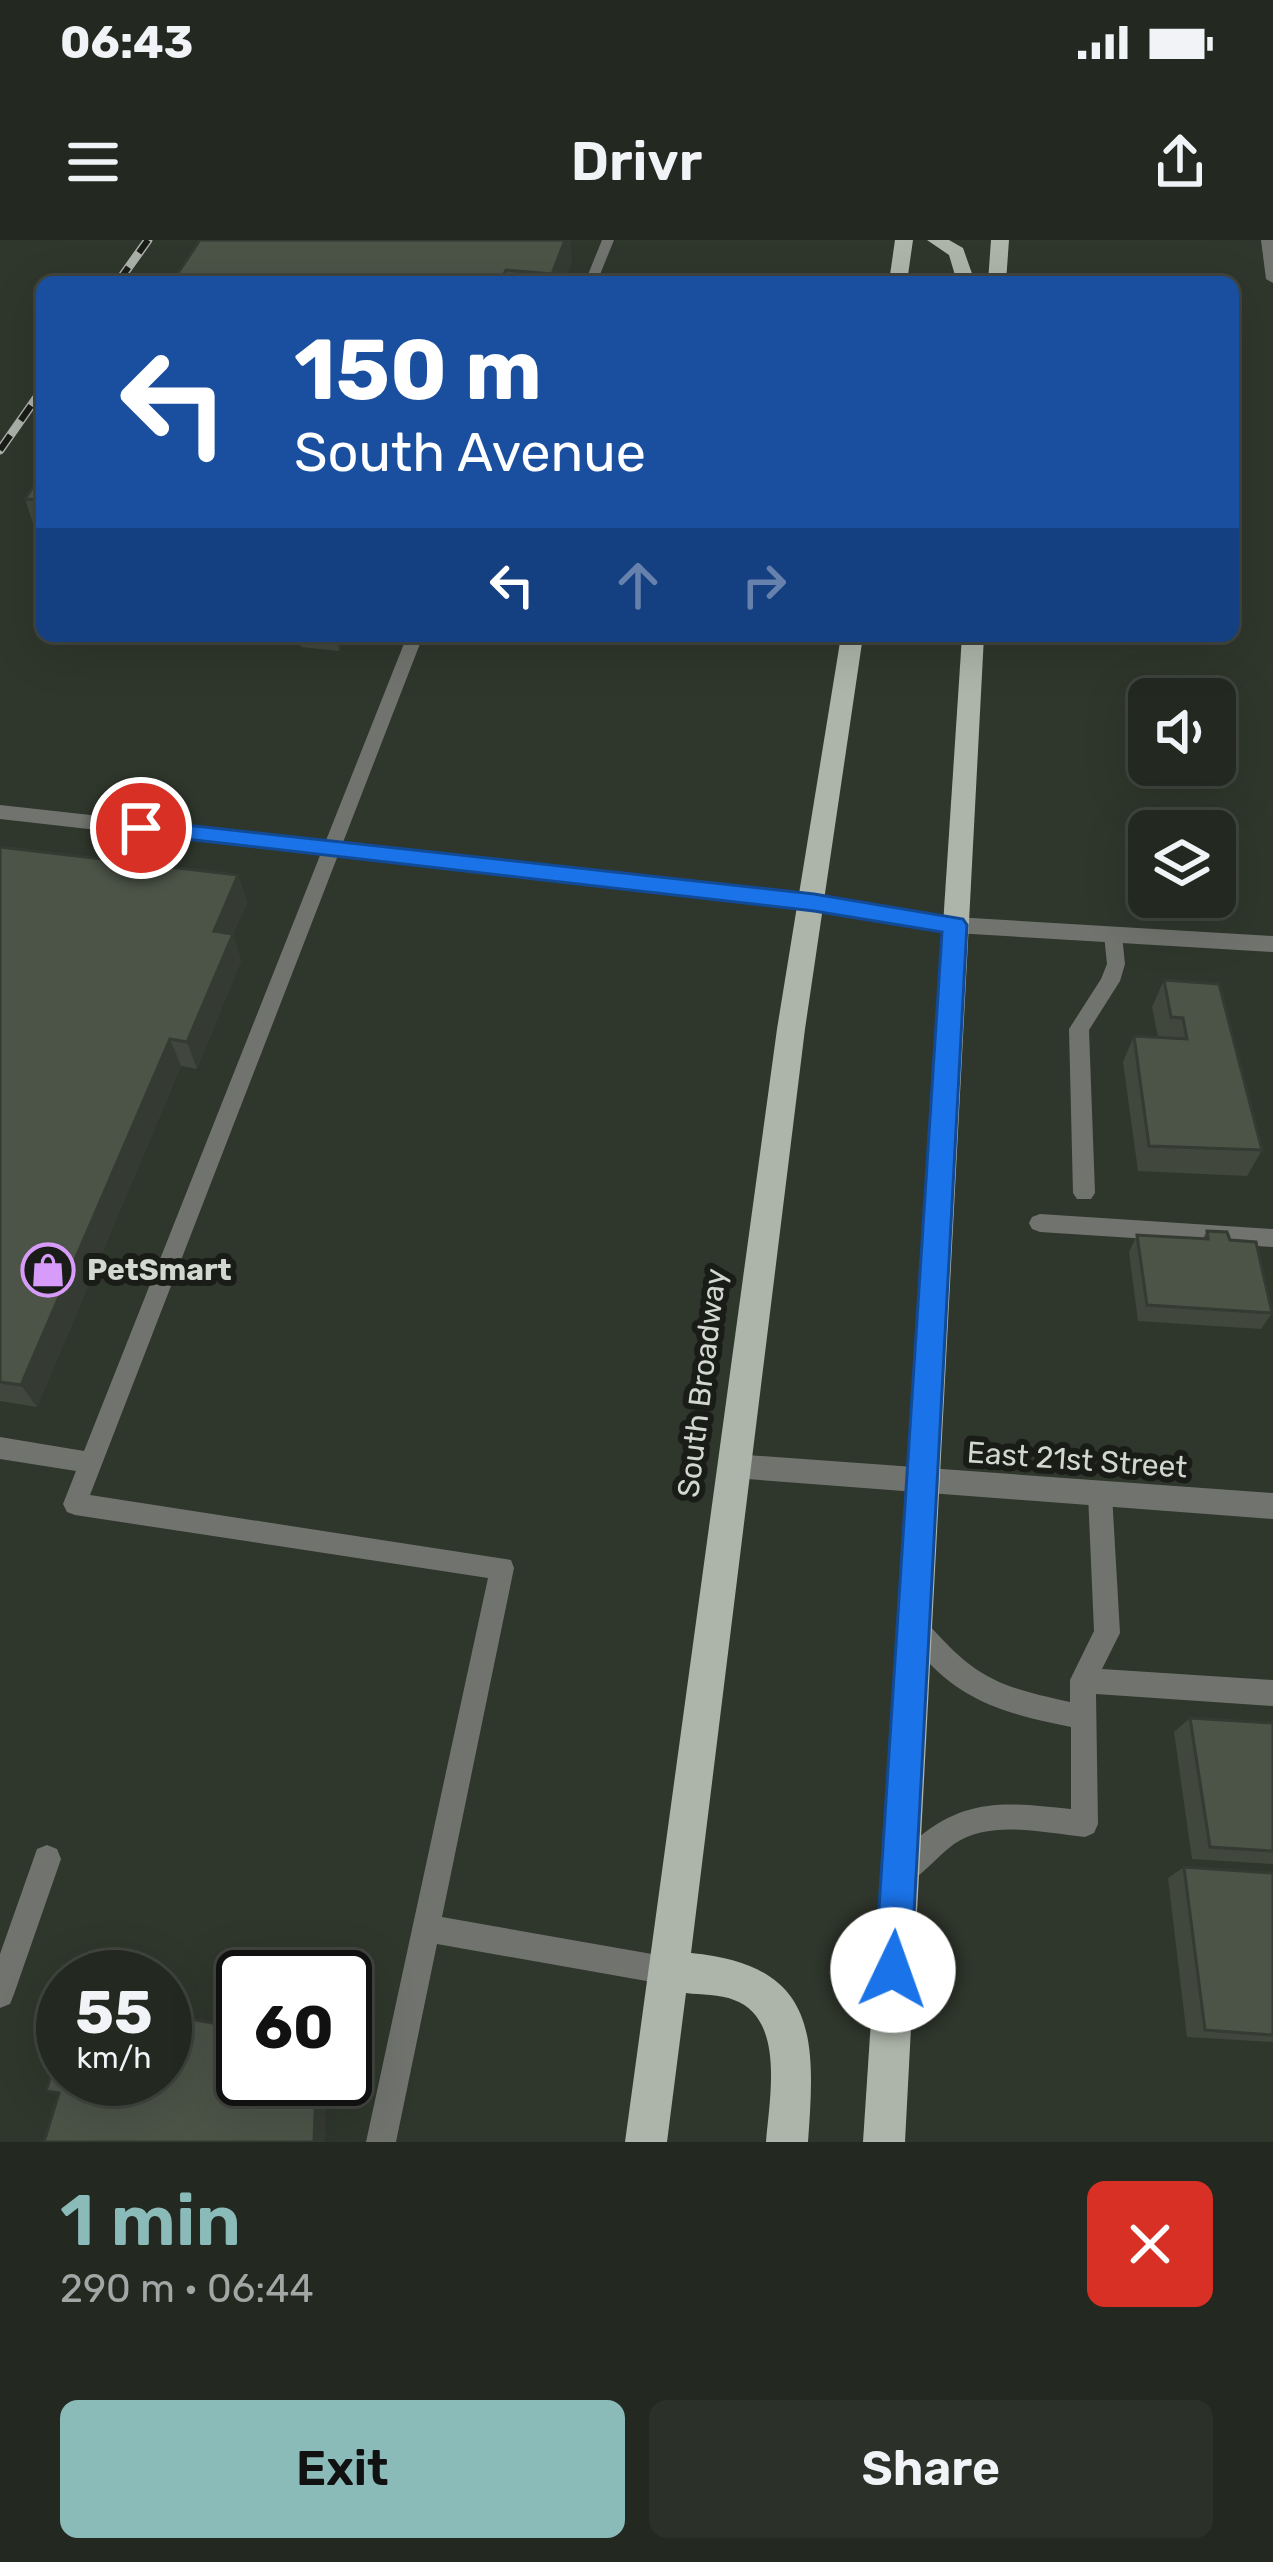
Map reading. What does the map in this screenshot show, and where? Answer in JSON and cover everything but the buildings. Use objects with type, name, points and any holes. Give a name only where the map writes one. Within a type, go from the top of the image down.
[{"type":"main road","points":[[899,276],[904,240]]},
{"type":"main road","points":[[936,240],[957,252],[964,276]]},
{"type":"main road","points":[[997,276],[1000,240]]},
{"type":"main road","name":"South Broadway","points":[[646,2142],[791,1029],[814,903],[850,642]]},
{"type":"main road","points":[[884,2142],[974,642]]},
{"type":"main road","points":[[668,1971],[751,1985],[773,2006],[786,2032],[791,2072],[787,2142]]},
{"type":"street","points":[[1268,240],[1273,279]]},
{"type":"street","points":[[0,812],[814,903],[955,925],[1273,944]]},
{"type":"street","name":"East 21st Street","points":[[733,1466],[1273,1506]]},
{"type":"lane","points":[[593,276],[608,240]]},
{"type":"lane","points":[[381,2142],[502,1568],[75,1504],[413,642]]},
{"type":"lane","points":[[1084,1193],[1079,1029],[1116,964],[1113,935]]},
{"type":"lane","points":[[1040,1223],[1273,1238]]},
{"type":"lane","points":[[0,1448],[91,1463]]},
{"type":"lane","points":[[898,1876],[950,1826],[982,1816],[1085,1824],[1083,1680],[1107,1633],[1100,1494]]},
{"type":"lane","points":[[914,1627],[949,1669],[986,1696],[1083,1717]]},
{"type":"lane","points":[[1083,1680],[1273,1693]]},
{"type":"lane","points":[[0,1994],[47,1859]]},
{"type":"lane","points":[[429,1929],[668,1971]]},
{"type":"railway","points":[[122,276],[148,240]]},
{"type":"railway","points":[[0,450],[36,399]]},
{"type":"place","name":"PetSmart","points":[[48,1270]]},
{"type":"route","points":[[141,828],[814,903],[955,925],[893,1970]]}]
